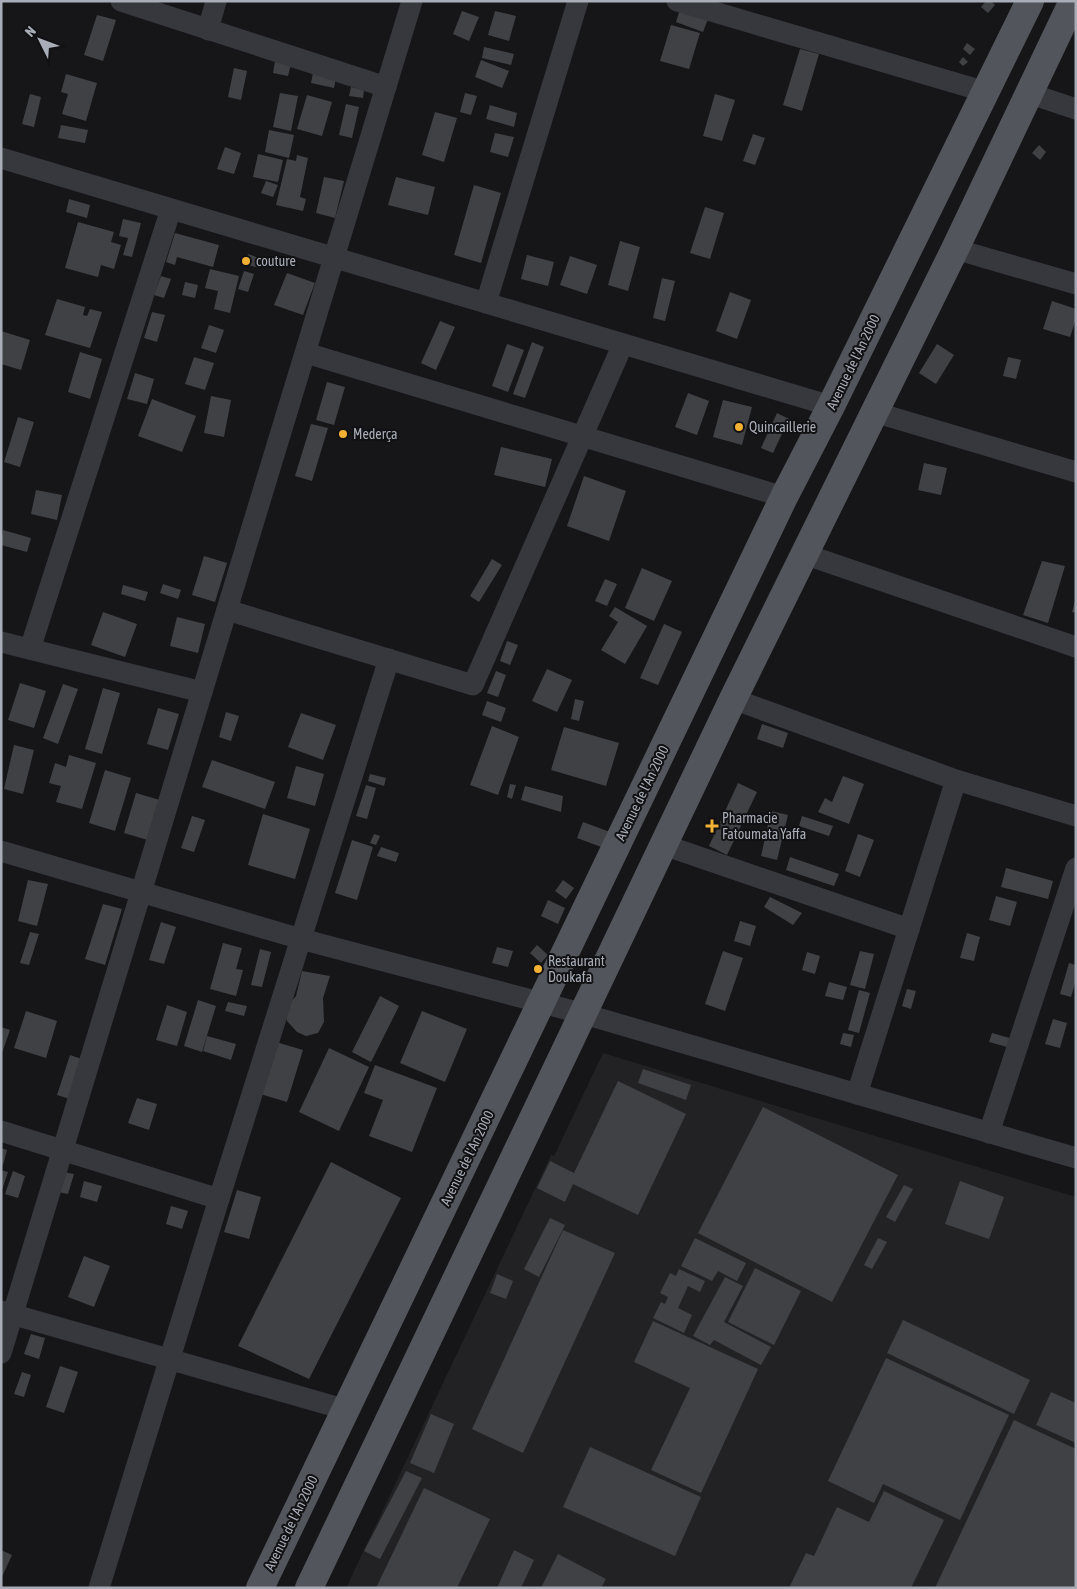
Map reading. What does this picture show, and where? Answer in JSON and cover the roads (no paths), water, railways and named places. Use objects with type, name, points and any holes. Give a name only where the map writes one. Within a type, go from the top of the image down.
[{"type":"main road","name":"Avenue de l'An 2000","points":[[260,1588],[784,497],[831,406],[1030,1]]},
{"type":"main road","points":[[309,1588],[733,699],[955,249],[1073,1]]},
{"type":"street","points":[[121,1],[386,87]]},
{"type":"street","points":[[208,30],[216,1]]},
{"type":"street","points":[[1,1353],[7,1313],[63,1150],[412,1]]},
{"type":"street","points":[[486,303],[578,1]]},
{"type":"street","points":[[678,1],[745,10],[986,92]]},
{"type":"street","points":[[1028,93],[1076,109]]},
{"type":"street","points":[[1,158],[831,406]]},
{"type":"street","points":[[30,649],[171,209]]},
{"type":"street","points":[[955,249],[1076,284]]},
{"type":"street","points":[[228,610],[474,685],[623,344]]},
{"type":"street","points":[[306,353],[784,497]]},
{"type":"street","points":[[874,412],[1076,472]]},
{"type":"street","points":[[804,554],[1076,647]]},
{"type":"street","points":[[1,642],[202,692]]},
{"type":"street","points":[[99,1588],[389,659]]},
{"type":"street","points":[[733,699],[956,780],[1076,816]]},
{"type":"street","points":[[857,1094],[956,780]]},
{"type":"street","points":[[664,845],[908,930]]},
{"type":"street","points":[[1,851],[301,939],[584,1014],[1076,1158]]},
{"type":"street","points":[[989,1133],[1076,868]]},
{"type":"street","points":[[1,1132],[219,1199]]},
{"type":"street","points":[[7,1313],[347,1410]]},
{"type":"place","name":"couture","points":[[246,261]]},
{"type":"place","name":"Quincaillerie","points":[[739,427]]},
{"type":"place","name":"Mederça","points":[[343,434]]},
{"type":"place","name":"Pharmacie Fatoumata Yaffa","points":[[712,826]]},
{"type":"place","name":"Restaurant Doukafa","points":[[538,969]]}]
